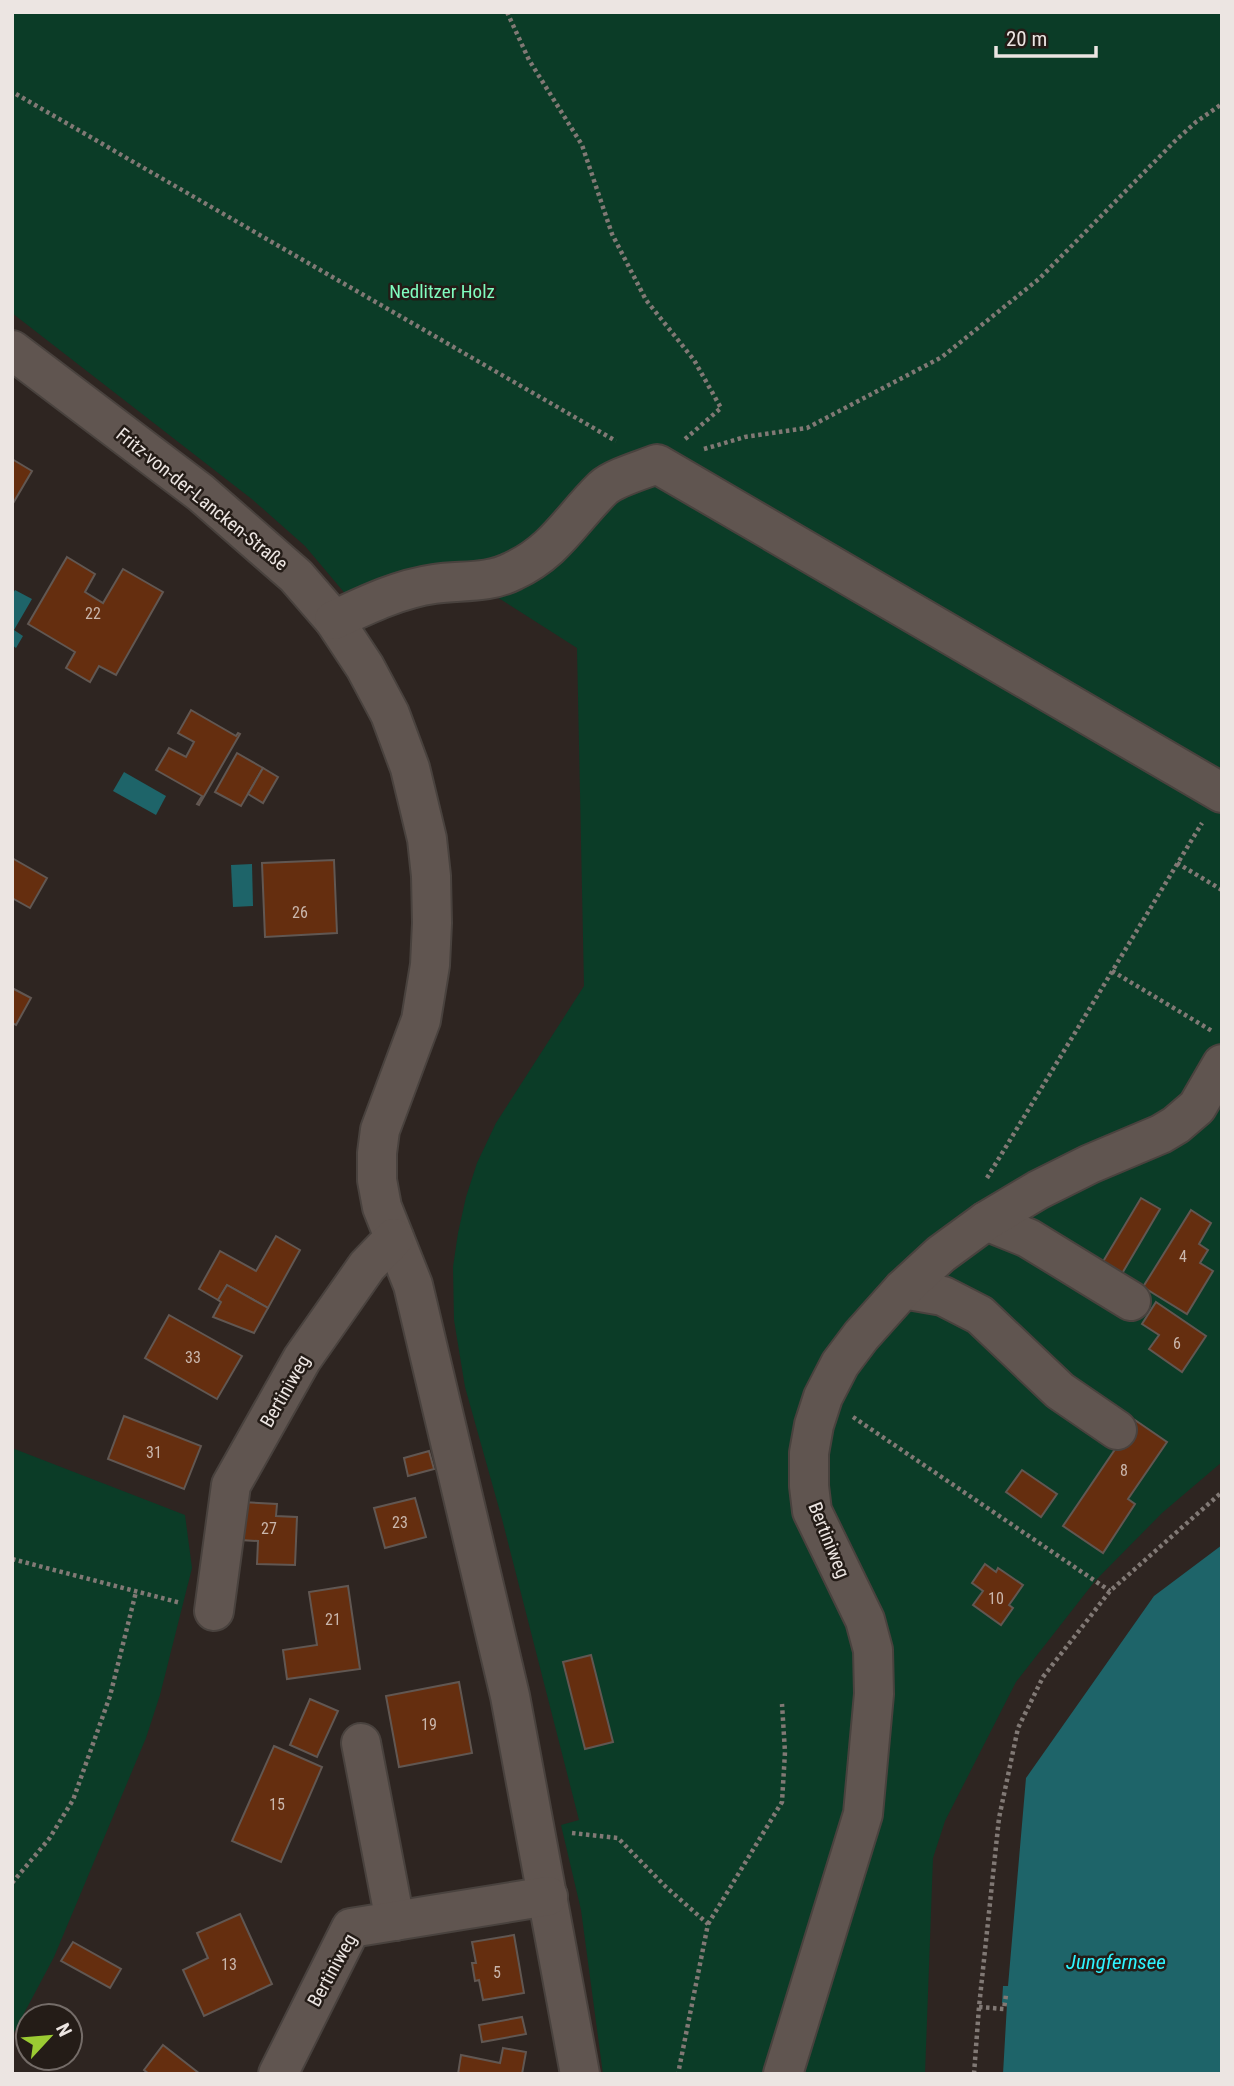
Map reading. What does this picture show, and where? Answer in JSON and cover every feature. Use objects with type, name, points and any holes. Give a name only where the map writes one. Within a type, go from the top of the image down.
[{"type":"street","name":"Fritz-von-der-Lancken-Straße","points":[[12,350],[201,493],[296,576],[334,620],[365,667],[390,714],[411,768],[427,839],[432,923],[430,965],[421,1020],[380,1130],[377,1153],[377,1180],[382,1207],[394,1238]]},
{"type":"street","points":[[334,620],[402,591],[435,584],[489,580],[533,562],[555,542],[605,486],[657,464],[1221,792]]},
{"type":"street","name":"Bertiniweg","points":[[783,2074],[863,1814],[874,1694],[873,1650],[865,1620],[812,1511],[809,1453],[823,1397],[847,1355],[903,1289],[942,1254],[986,1221],[1038,1190],[1176,1125],[1197,1107],[1222,1064]]},
{"type":"street","points":[[986,1221],[1028,1238],[1131,1301]]},
{"type":"street","points":[[394,1238],[413,1285],[510,1696],[580,2074]]},
{"type":"street","name":"Bertiniweg","points":[[214,1611],[231,1485],[302,1359],[367,1266],[394,1238]]},
{"type":"street","points":[[903,1289],[943,1296],[980,1315],[1060,1391],[1117,1430]]},
{"type":"street","points":[[361,1742],[396,1921]]},
{"type":"street","name":"Bertiniweg","points":[[278,2074],[351,1928],[548,1896]]},
{"type":"path","points":[[507,12],[529,60],[582,145],[612,233],[646,300],[694,360],[721,408],[657,464]]},
{"type":"path","points":[[16,94],[657,464],[745,437],[807,428],[942,357],[1040,278],[1175,141],[1196,121],[1222,104]]},
{"type":"path","points":[[984,1183],[1221,792]]},
{"type":"path","points":[[1177,863],[1222,890]]},
{"type":"path","points":[[1112,971],[1222,1037]]},
{"type":"path","points":[[823,1397],[1110,1591]]},
{"type":"path","points":[[974,2074],[999,1818],[1018,1728],[1043,1677],[1110,1591],[1222,1492]]},
{"type":"path","points":[[12,1559],[214,1611]]},
{"type":"path","points":[[12,1883],[49,1839],[73,1800],[110,1696],[136,1592]]},
{"type":"path","points":[[678,2074],[708,1924],[782,1802],[785,1752],[782,1704]]},
{"type":"path","points":[[562,1832],[618,1838],[666,1887],[708,1924]]},
{"type":"path","points":[[979,2007],[1004,2009],[1006,1995]]},
{"type":"green space","name":"Nedlitzer Holz","points":[[12,12],[1222,12],[1222,1462],[1162,1513],[1095,1581],[1016,1682],[945,1821],[933,1858],[925,2074],[603,2074],[581,1910],[561,1825],[579,1820],[502,1519],[465,1387],[454,1320],[453,1267],[466,1197],[477,1163],[496,1123],[584,986],[577,648],[455,570],[348,597],[305,546],[253,500],[12,313]]},
{"type":"green space","points":[[12,1448],[185,1515],[192,1568],[160,1695],[146,1738],[54,1957],[30,2002],[14,2002],[12,2036]]},
{"type":"water","points":[[15,590],[32,599],[14,630],[23,636],[16,648],[12,645],[12,595]]},
{"type":"water","points":[[124,772],[166,796],[156,815],[113,791]]},
{"type":"water","points":[[252,864],[253,906],[233,907],[231,865]]},
{"type":"water","name":"Jungfernsee","points":[[1222,1545],[1222,2074],[1003,2074],[1007,2004],[1002,2003],[1003,1986],[1008,1986],[1026,1778],[1154,1596]]},
{"type":"building","points":[[12,459],[32,471],[12,505]]},
{"type":"building","points":[[67,557],[95,574],[85,592],[103,603],[123,569],[163,592],[116,675],[99,666],[90,682],[66,668],[75,652],[28,624]]},
{"type":"building","points":[[191,710],[236,736],[240,734],[199,805],[197,804],[202,796],[156,770],[169,748],[186,757],[194,742],[178,733]]},
{"type":"building","points":[[237,753],[263,768],[241,806],[215,792]]},
{"type":"building","points":[[263,768],[278,777],[263,803],[248,794]]},
{"type":"building","points":[[12,858],[47,878],[30,908],[12,898]]},
{"type":"building","points":[[334,860],[337,933],[265,937],[262,863]]},
{"type":"building","points":[[12,988],[31,998],[16,1025],[12,1023]]},
{"type":"building","points":[[1141,1198],[1160,1209],[1120,1277],[1101,1265]]},
{"type":"building","points":[[1191,1210],[1211,1223],[1199,1244],[1208,1250],[1200,1263],[1213,1271],[1187,1314],[1143,1287]]},
{"type":"building","points":[[276,1236],[300,1250],[268,1308],[227,1285],[218,1300],[199,1289],[220,1251],[256,1271]]},
{"type":"building","points":[[227,1285],[268,1308],[254,1333],[213,1317],[221,1302],[218,1300]]},
{"type":"building","points":[[1156,1302],[1206,1336],[1182,1372],[1149,1349],[1159,1335],[1142,1324]]},
{"type":"building","points":[[169,1315],[242,1356],[217,1399],[145,1358]]},
{"type":"building","points":[[124,1416],[201,1446],[184,1489],[108,1459]]},
{"type":"building","points":[[1135,1420],[1167,1442],[1128,1499],[1135,1504],[1103,1553],[1063,1526]]},
{"type":"building","points":[[429,1451],[434,1469],[408,1476],[404,1458]]},
{"type":"building","points":[[1022,1470],[1057,1494],[1041,1517],[1006,1492]]},
{"type":"building","points":[[415,1498],[426,1537],[385,1548],[374,1508]]},
{"type":"building","points":[[242,1502],[277,1504],[276,1516],[297,1517],[295,1565],[257,1564],[258,1541],[240,1540]]},
{"type":"building","points":[[985,1564],[996,1572],[998,1568],[1023,1585],[1009,1605],[1013,1608],[1001,1625],[973,1605],[983,1591],[972,1583]]},
{"type":"building","points":[[348,1586],[360,1669],[287,1679],[283,1650],[317,1645],[309,1592]]},
{"type":"building","points":[[591,1655],[613,1742],[585,1749],[563,1662]]},
{"type":"building","points":[[459,1682],[472,1753],[399,1767],[386,1696]]},
{"type":"building","points":[[310,1699],[338,1711],[317,1757],[290,1745]]},
{"type":"building","points":[[274,1746],[322,1767],[281,1862],[232,1841]]},
{"type":"building","points":[[240,1914],[272,1984],[204,2016],[183,1970],[208,1958],[197,1933]]},
{"type":"building","points":[[514,1935],[524,1993],[483,2000],[479,1980],[475,1981],[472,1963],[476,1963],[472,1942]]},
{"type":"building","points":[[73,1942],[121,1969],[110,1988],[61,1961]]},
{"type":"building","points":[[522,2017],[526,2034],[482,2042],[479,2025]]},
{"type":"building","points":[[163,2045],[200,2074],[149,2074],[144,2070]]},
{"type":"building","points":[[503,2048],[526,2052],[522,2074],[458,2074],[461,2055],[500,2063]]}]
